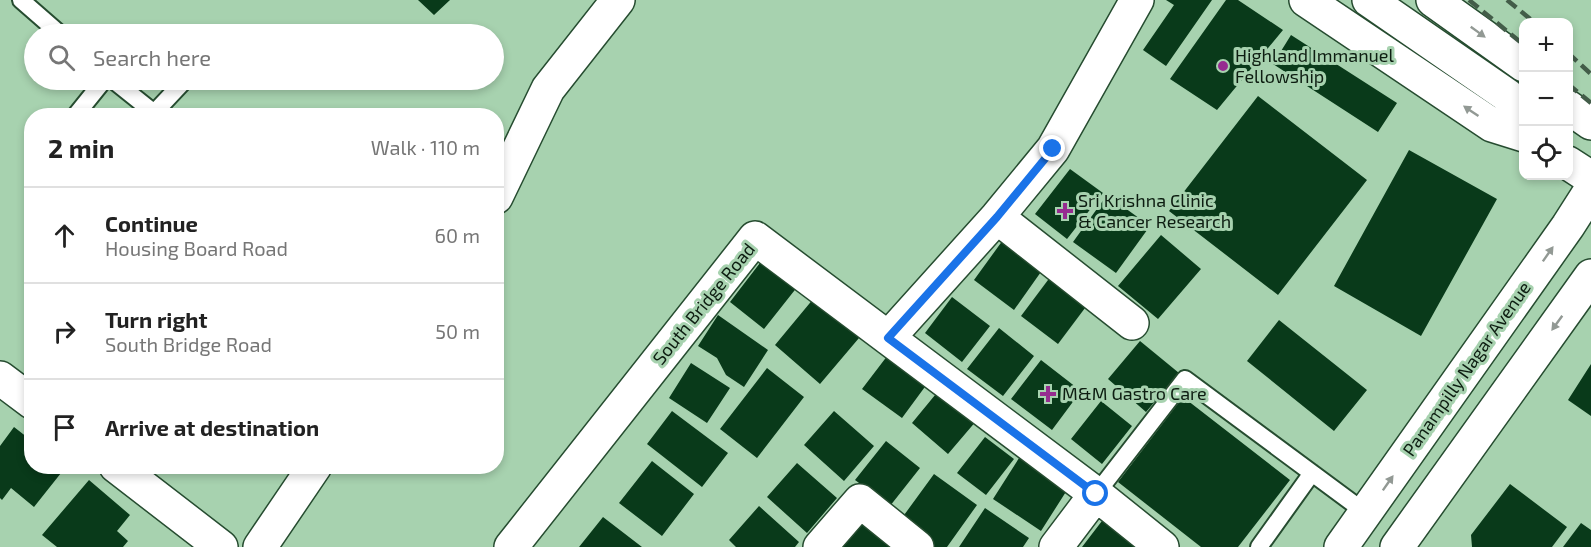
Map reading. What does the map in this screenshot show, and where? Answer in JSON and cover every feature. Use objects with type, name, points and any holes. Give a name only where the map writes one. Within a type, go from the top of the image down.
[{"type":"street","points":[[504,180],[548,89],[618,0]]},
{"type":"street","points":[[1137,0],[1053,149],[997,217],[888,338],[1096,494],[1162,547]]},
{"type":"street","points":[[1306,0],[1492,126],[1519,134]]},
{"type":"street","points":[[1433,0],[1519,61]]},
{"type":"street","points":[[1380,8],[1516,96],[1523,126]]},
{"type":"street","points":[[1573,110],[1591,123]]},
{"type":"street","points":[[1573,166],[1591,178]]},
{"type":"street","name":"Panampilly Nagar Avenue","points":[[1360,534],[1591,190]]},
{"type":"street","points":[[997,217],[1132,323]]},
{"type":"street","name":"South Bridge Road","points":[[511,547],[755,238],[888,338]]},
{"type":"street","points":[[1397,547],[1591,276]]},
{"type":"street","points":[[0,378],[24,396]]},
{"type":"street","points":[[126,474],[221,547]]},
{"type":"street","points":[[260,547],[310,474]]},
{"type":"street","points":[[1056,547],[1096,494]]},
{"type":"street","points":[[820,547],[860,501],[917,547]]},
{"type":"lane","points":[[21,0],[49,24]]},
{"type":"lane","points":[[81,108],[96,90]]},
{"type":"lane","points":[[126,90],[148,108]]},
{"type":"lane","points":[[161,108],[176,90]]},
{"type":"lane","points":[[1096,494],[1185,379],[1312,473],[1360,534]]},
{"type":"lane","points":[[1259,547],[1312,473]]},
{"type":"building","points":[[418,0],[450,0],[434,15]]},
{"type":"building","points":[[1166,0],[1212,0],[1166,66],[1143,50],[1174,5]]},
{"type":"building","points":[[1226,0],[1238,0],[1283,30],[1217,110],[1170,79]]},
{"type":"building","points":[[1291,35],[1397,103],[1378,132],[1273,64]]},
{"type":"building","points":[[1258,96],[1367,180],[1278,295],[1169,211]]},
{"type":"building","points":[[1409,150],[1497,199],[1421,336],[1334,286]]},
{"type":"building","points":[[1070,169],[1103,193],[1067,239],[1035,214]]},
{"type":"building","points":[[1107,195],[1150,226],[1116,273],[1073,242]]},
{"type":"building","points":[[1161,235],[1201,269],[1158,319],[1118,286]]},
{"type":"building","points":[[1003,240],[1043,269],[1014,310],[974,280]]},
{"type":"building","points":[[763,259],[798,286],[764,329],[730,302]]},
{"type":"building","points":[[1051,276],[1088,304],[1058,344],[1021,316]]},
{"type":"building","points":[[952,297],[990,326],[962,362],[925,333]]},
{"type":"building","points":[[814,298],[859,338],[820,384],[775,345]]},
{"type":"building","points":[[718,315],[768,350],[744,387],[726,375],[717,358],[698,346]]},
{"type":"building","points":[[1279,320],[1367,390],[1334,431],[1247,361]]},
{"type":"building","points":[[999,328],[1034,356],[1003,396],[967,369]]},
{"type":"building","points":[[1140,341],[1179,373],[1146,412],[1108,379]]},
{"type":"building","points":[[891,351],[930,380],[902,418],[862,389]]},
{"type":"building","points":[[1041,360],[1081,391],[1052,430],[1011,399]]},
{"type":"building","points":[[691,363],[730,388],[707,423],[669,398]]},
{"type":"building","points":[[1591,364],[1591,416],[1568,400]]},
{"type":"building","points":[[767,368],[804,397],[757,458],[720,429]]},
{"type":"building","points":[[940,389],[977,420],[948,454],[912,423]]},
{"type":"building","points":[[1183,397],[1290,480],[1238,547],[1201,547],[1118,482]]},
{"type":"building","points":[[1101,401],[1132,426],[1102,464],[1071,439]]},
{"type":"building","points":[[672,411],[728,453],[702,487],[647,444]]},
{"type":"building","points":[[834,411],[874,446],[844,481],[804,445]]},
{"type":"building","points":[[14,427],[24,435],[24,474],[60,474],[34,507],[11,488],[2,500],[0,498],[0,446]]},
{"type":"building","points":[[985,437],[1014,459],[986,495],[957,473]]},
{"type":"building","points":[[886,441],[920,468],[890,506],[855,480]]},
{"type":"building","points":[[1021,455],[1069,487],[1041,531],[993,499]]},
{"type":"building","points":[[652,461],[694,494],[662,536],[619,503]]},
{"type":"building","points":[[797,463],[837,498],[807,533],[767,497]]},
{"type":"building","points":[[934,474],[977,505],[947,547],[934,547],[899,522]]},
{"type":"building","points":[[89,480],[130,515],[117,531],[128,541],[123,547],[57,547],[42,535]]},
{"type":"building","points":[[1510,484],[1567,527],[1552,547],[1472,547],[1471,535]]},
{"type":"building","points":[[759,506],[799,542],[795,547],[736,547],[729,540]]},
{"type":"building","points":[[985,508],[1029,538],[1023,547],[959,547]]},
{"type":"building","points":[[867,515],[906,547],[840,547]]},
{"type":"building","points":[[603,517],[642,547],[579,547]]},
{"type":"building","points":[[1105,517],[1144,547],[1082,547]]},
{"type":"building","points":[[1581,523],[1591,530],[1591,547],[1563,547]]},
{"type":"railway","points":[[1469,0],[1519,41]]},
{"type":"railway","points":[[1507,0],[1529,18]]},
{"type":"railway","points":[[1573,58],[1591,74]]},
{"type":"railway","points":[[1573,88],[1591,103]]},
{"type":"place","name":"Highland Immanuel Fellowship","points":[[1223,66]]},
{"type":"place","name":"Sri Krishna Clinic & Cancer Research","points":[[1065,211]]},
{"type":"place","name":"M&M Gastro Care","points":[[1048,394]]},
{"type":"route","points":[[1053,149],[997,217],[888,338],[1096,494]]}]
